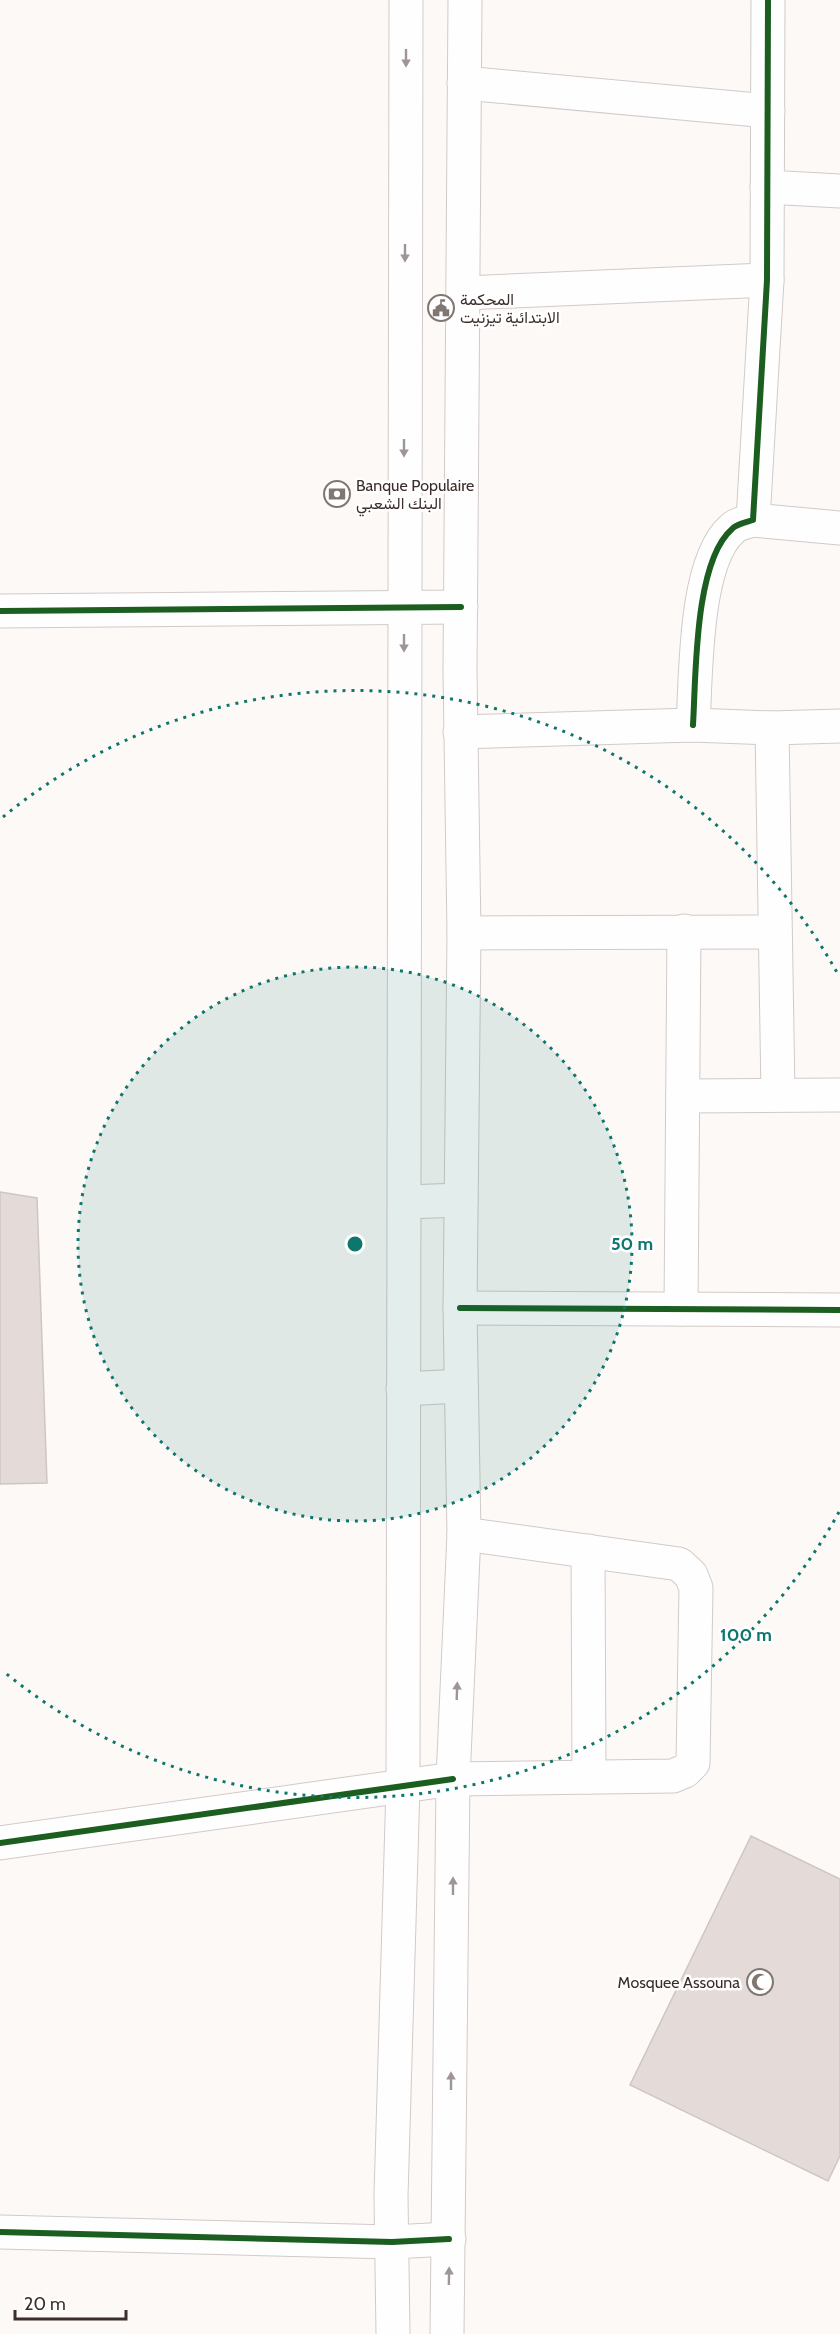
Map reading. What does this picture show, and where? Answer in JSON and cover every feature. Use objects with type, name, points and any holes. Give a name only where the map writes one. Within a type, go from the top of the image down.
[{"type":"street","points":[[393,2334],[392,2242],[403,1786],[406,0]]},
{"type":"street","points":[[447,2334],[453,1779],[464,1534],[460,1308],[464,933],[460,732],[465,0]]},
{"type":"street","points":[[753,520],[766,280],[768,0]]},
{"type":"street","points":[[464,83],[768,111]]},
{"type":"street","points":[[767,187],[840,191]]},
{"type":"street","points":[[464,293],[766,280]]},
{"type":"street","points":[[693,725],[701,604],[713,558],[732,528],[753,520],[840,528]]},
{"type":"street","points":[[0,611],[461,608]]},
{"type":"street","points":[[460,732],[693,725],[772,728],[840,726]]},
{"type":"street","points":[[772,728],[778,1094]]},
{"type":"street","points":[[681,1309],[684,931]]},
{"type":"street","points":[[464,933],[775,932]]},
{"type":"street","points":[[682,1096],[840,1095]]},
{"type":"street","points":[[405,1202],[461,1200]]},
{"type":"street","points":[[460,1308],[840,1310]]},
{"type":"street","points":[[403,1389],[461,1386]]},
{"type":"street","points":[[0,1843],[453,1779],[673,1776],[685,1771],[693,1763],[696,1588],[691,1575],[679,1564],[464,1534]]},
{"type":"street","points":[[588,1551],[589,1777]]},
{"type":"street","points":[[0,2232],[392,2242],[449,2239]]},
{"type":"building","points":[[0,1192],[37,1198],[47,1483],[0,1484]]},
{"type":"building","name":"Mosquee Assouna","points":[[751,1836],[840,1879],[840,2156],[828,2181],[630,2085]]},
{"type":"cycle path","points":[[693,725],[699,621],[710,567],[720,545],[732,529],[739,524],[753,520],[767,280],[768,0]]},
{"type":"cycle path","points":[[0,611],[461,607]]},
{"type":"cycle path","points":[[460,1308],[840,1310]]},
{"type":"cycle path","points":[[0,1843],[453,1779]]},
{"type":"cycle path","points":[[0,2232],[392,2242],[449,2239]]},
{"type":"place","name":"المحكمة الابتدائية تيزنيت","points":[[441,308]]},
{"type":"place","name":"Banque Populaire البنك الشعبي","points":[[337,494]]},
{"type":"place","name":"Mosquee Assouna","points":[[760,1982]]}]
